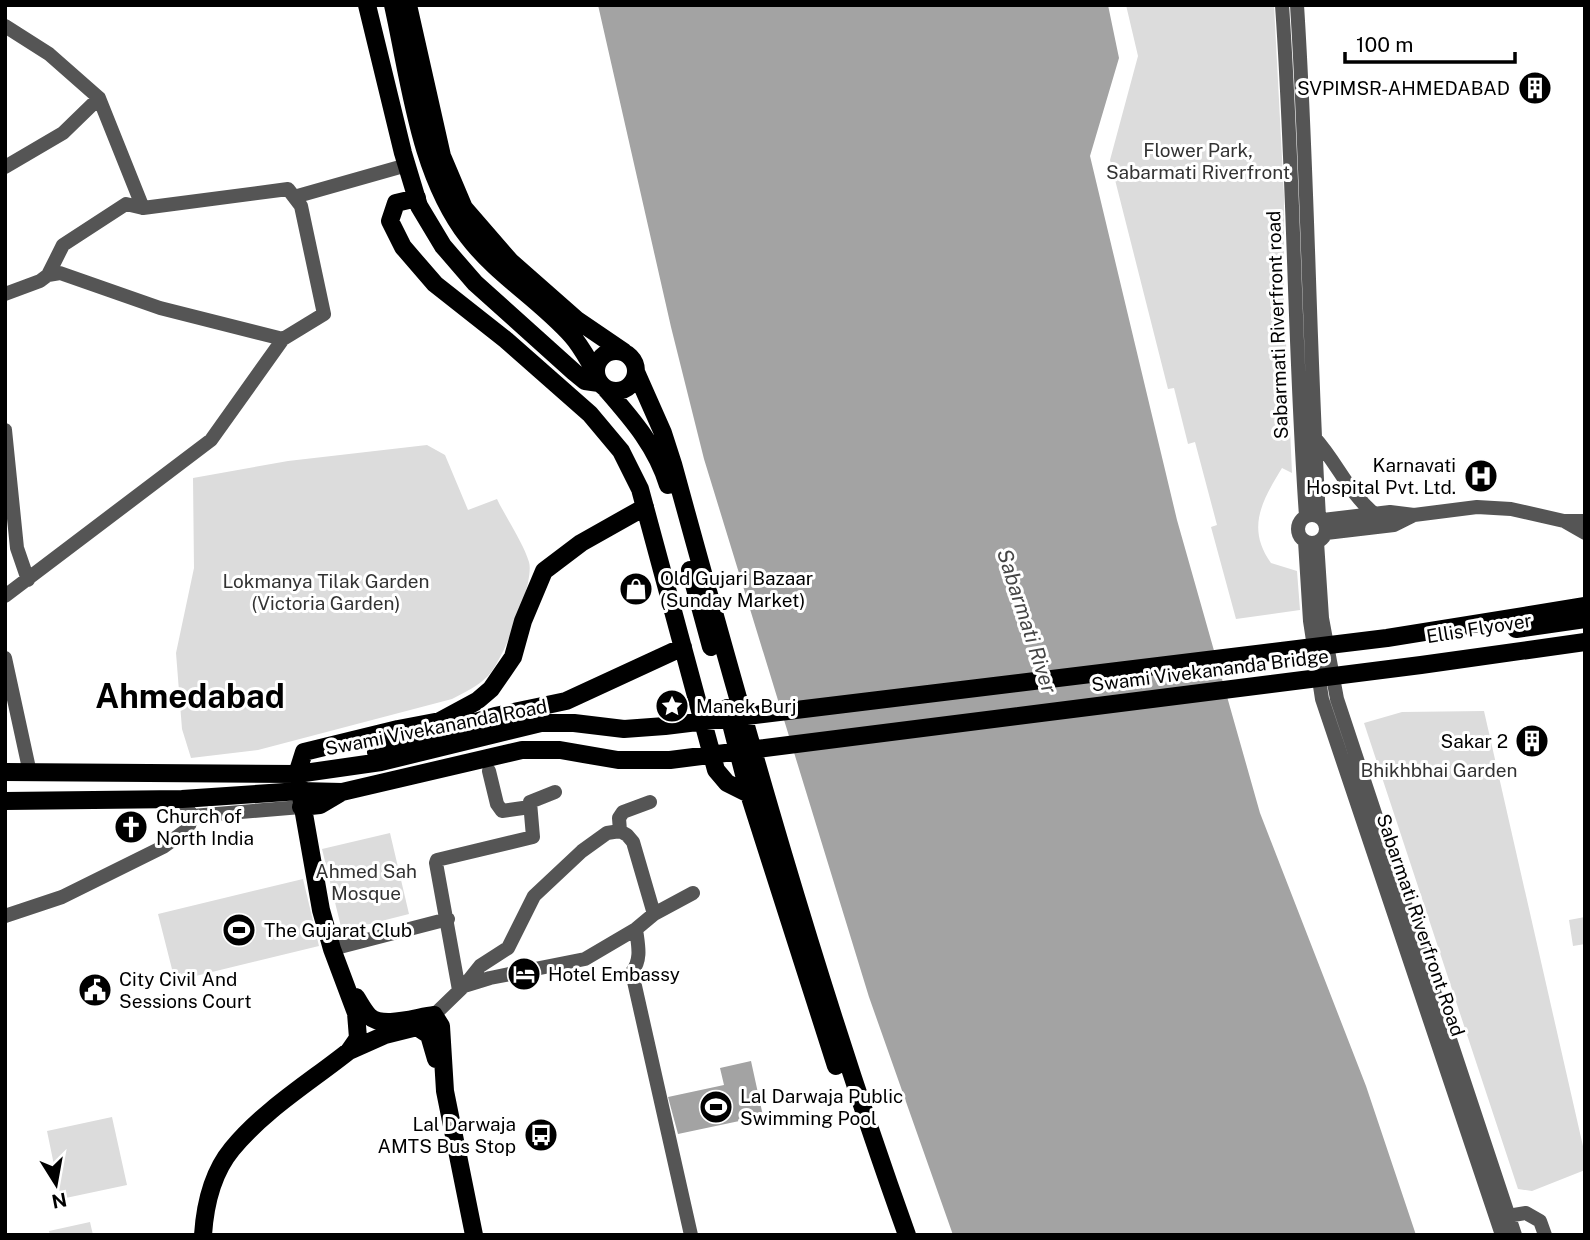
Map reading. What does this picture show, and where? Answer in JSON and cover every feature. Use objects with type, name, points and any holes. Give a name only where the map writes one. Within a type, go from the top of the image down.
[{"type":"main road","points":[[367,5],[417,198],[443,247],[475,283],[585,381],[592,384],[600,381]]},
{"type":"main road","points":[[393,5],[428,158],[452,212],[467,236],[486,257],[573,337],[600,381],[646,435],[663,469],[749,794],[808,986],[895,1235]]},
{"type":"main road","points":[[408,5],[442,156],[464,208],[510,261],[577,320],[633,360],[670,453],[789,877],[858,1099],[907,1235]]},
{"type":"main road","points":[[417,198],[396,203],[390,221],[403,247],[435,284],[506,340],[590,414],[621,451],[640,489],[716,769],[727,783],[749,794]]},
{"type":"main road","points":[[624,352],[614,350],[597,361],[600,381],[616,391],[626,388],[634,381],[636,372]]},
{"type":"main road","points":[[349,1051],[358,1038],[356,1013],[332,949],[321,910],[299,791],[304,752],[440,721],[477,701],[491,689],[513,657],[523,621],[544,571],[581,543],[645,507]]},
{"type":"main road","points":[[1401,637],[1585,606]]},
{"type":"main road","name":"Ellis Flyover","points":[[1401,637],[1440,638],[1585,619]]},
{"type":"main road","name":"Ellis Flyover","points":[[1415,664],[1442,652],[1585,631]]},
{"type":"main road","name":"Swami Vivekananda Bridge","points":[[665,726],[1401,637]]},
{"type":"main road","points":[[1415,664],[1585,642]]},
{"type":"main road","points":[[349,768],[375,752],[495,716],[566,701],[683,647]]},
{"type":"main road","name":"Swami Vivekananda Bridge","points":[[299,791],[320,805],[342,792],[522,750],[560,750],[618,760],[670,760],[1415,664]]},
{"type":"main road","name":"Swami Vivekananda Road","points":[[5,772],[299,791],[349,768],[541,723],[574,723],[624,729],[665,726]]},
{"type":"main road","points":[[5,801],[182,799],[299,791]]},
{"type":"main road","points":[[344,980],[370,1017],[388,1024],[434,1015],[441,1026],[445,1091]]},
{"type":"main road","points":[[205,1231],[210,1190],[231,1150],[269,1112],[349,1051],[385,1035],[417,1027],[429,1035],[445,1091],[474,1235]]},
{"type":"street","name":"Sabarmati Riverfront road","points":[[1282,5],[1316,528]]},
{"type":"street","name":"Sabarmati Riverfront road","points":[[1297,5],[1303,96],[1304,360],[1314,437],[1316,528]]},
{"type":"street","points":[[5,26],[49,54],[99,98],[143,208]]},
{"type":"street","points":[[5,167],[63,133],[99,98]]},
{"type":"street","points":[[293,197],[407,165]]},
{"type":"street","points":[[5,294],[40,281],[48,275],[63,245],[126,204],[143,208],[288,189],[301,206],[324,314],[283,339],[211,440],[5,596]]},
{"type":"street","points":[[48,275],[60,273],[160,307],[283,339]]},
{"type":"street","points":[[5,430],[17,548],[28,580]]},
{"type":"street","points":[[1314,437],[1349,488],[1374,514]]},
{"type":"street","points":[[1316,528],[1374,514],[1391,512],[1415,515],[1477,507],[1511,509],[1564,521],[1585,522]]},
{"type":"street","points":[[1316,528],[1394,525],[1415,515]]},
{"type":"street","points":[[1564,521],[1585,533]]},
{"type":"street","name":"Sabarmati Riverfront Road","points":[[1316,528],[1310,621],[1322,699],[1503,1216],[1515,1235]]},
{"type":"street","points":[[5,658],[30,773]]},
{"type":"street","points":[[489,771],[497,804],[502,811],[530,807]]},
{"type":"street","points":[[192,816],[299,791]]},
{"type":"street","points":[[462,988],[436,867],[438,860],[533,837],[530,802],[555,792]]},
{"type":"street","points":[[5,916],[62,897],[163,847],[188,829],[192,816],[182,799]]},
{"type":"street","points":[[620,831],[619,818],[623,811],[650,802]]},
{"type":"street","points":[[434,1015],[480,966],[508,948],[534,896],[582,851],[607,833],[620,831],[627,835],[637,851],[654,914]]},
{"type":"street","points":[[462,988],[490,978],[585,959],[636,929],[654,914],[693,893]]},
{"type":"street","points":[[332,949],[448,919]]},
{"type":"street","points":[[636,929],[639,958],[632,972],[691,1235]]},
{"type":"street","points":[[1503,1216],[1526,1213],[1541,1220],[1545,1235]]},
{"type":"street","name":"Sabarmati Riverfront Road","points":[[1502,1235],[1503,1216]]},
{"type":"green space","name":"Flower Park, Sabarmati Riverfront","points":[[1126,5],[1274,5],[1284,196],[1284,299],[1292,473],[1282,468],[1263,503],[1258,526],[1263,550],[1271,563],[1297,571],[1300,610],[1236,619],[1211,527],[1217,525],[1195,442],[1188,444],[1174,388],[1168,389],[1110,160],[1138,56]]},
{"type":"green space","name":"Lokmanya Tilak Garden (Victoria Garden)","points":[[427,445],[445,455],[468,510],[497,499],[529,562],[530,572],[523,603],[502,654],[488,676],[452,699],[258,750],[191,758],[182,729],[176,653],[194,568],[193,478],[288,461]]},
{"type":"green space","name":"Bhikhbhai Garden","points":[[1484,711],[1585,1155],[1585,1170],[1532,1191],[1518,1189],[1364,723],[1402,712]]},
{"type":"green space","name":"Ahmed Sah Mosque","points":[[390,833],[409,914],[342,931],[322,849]]},
{"type":"green space","name":"The Gujarat Club","points":[[303,879],[319,946],[175,981],[158,914]]},
{"type":"green space","points":[[1585,917],[1585,944],[1573,946],[1569,920]]},
{"type":"green space","points":[[112,1117],[127,1185],[61,1199],[47,1131]]},
{"type":"green space","points":[[90,1222],[93,1235],[50,1235],[49,1231]]},
{"type":"water","name":"Sabarmati River","points":[[598,5],[1108,5],[1119,58],[1090,156],[1177,520],[1260,813],[1366,1086],[1416,1235],[953,1235],[869,997],[704,459],[671,327]]},
{"type":"water","name":"Lal Darwaja Public Swimming Pool","points":[[751,1061],[763,1116],[678,1134],[668,1097],[724,1085],[720,1068]]},
{"type":"place","name":"SVPIMSR-AHMEDABAD","points":[[1535,88]]},
{"type":"place","name":"Karnavati Hospital Pvt. Ltd.","points":[[1481,476]]},
{"type":"place","name":"Old Gujari Bazaar (Sunday Market)","points":[[636,589]]},
{"type":"place","name":"Manek Burj","points":[[672,706]]},
{"type":"place","name":"Sakar 2","points":[[1532,741]]},
{"type":"place","name":"Church of North India","points":[[131,827]]},
{"type":"place","name":"The Gujarat Club","points":[[239,930]]},
{"type":"place","name":"Hotel Embassy","points":[[524,974]]},
{"type":"place","name":"City Civil And Sessions Court","points":[[95,990]]},
{"type":"place","name":"Lal Darwaja Public Swimming Pool","points":[[716,1107]]},
{"type":"place","name":"Lal Darwaja AMTS Bus Stop","points":[[541,1135]]},
{"type":"district","name":"Ahmedabad","points":[[190,696]]}]
